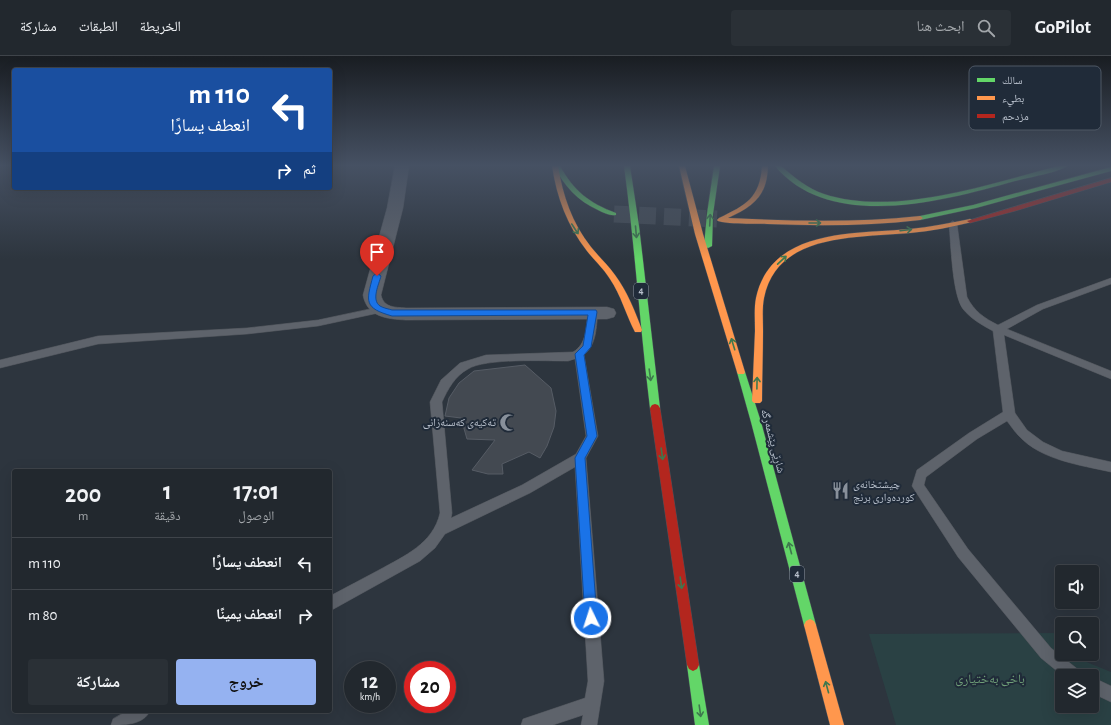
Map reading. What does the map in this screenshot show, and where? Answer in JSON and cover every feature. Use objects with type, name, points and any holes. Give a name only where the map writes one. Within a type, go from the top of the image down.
[{"type":"main road","points":[[561,197],[564,210],[582,240],[608,270],[622,291],[647,353]]},
{"type":"main road","points":[[579,197],[592,206],[614,214]]},
{"type":"main road","name":"4","points":[[632,197],[647,353],[702,725]]},
{"type":"main road","name":"شاڕێی پێشمەرگە","points":[[690,197],[699,234],[708,259],[756,422],[837,725]]},
{"type":"main road","points":[[708,259],[710,214],[712,197]]},
{"type":"main road","points":[[757,197],[752,203],[720,220],[828,223],[922,218],[964,210],[1008,197]]},
{"type":"main road","points":[[826,197],[857,202],[890,203],[934,197]]},
{"type":"main road","points":[[756,422],[760,299],[762,289],[770,273],[783,258],[810,245],[839,238],[953,224],[1054,197]]},
{"type":"street","points":[[397,197],[372,295],[375,306],[380,310],[406,314],[600,312]]},
{"type":"lane","points":[[953,224],[962,297],[967,307],[979,319],[998,329],[1111,375]]},
{"type":"lane","points":[[998,329],[1040,307],[1111,281]]},
{"type":"lane","points":[[0,364],[98,340],[247,331],[318,322],[380,310]]},
{"type":"lane","points":[[332,603],[415,557],[427,548],[445,522],[446,513],[436,402],[445,383],[464,366],[486,359],[568,357],[579,354],[587,347],[600,312]]},
{"type":"lane","points":[[998,329],[1009,414],[1023,432],[1039,445],[1060,455],[1111,466]]},
{"type":"lane","points":[[440,530],[526,489],[580,458],[592,436],[579,354]]},
{"type":"lane","points":[[1009,414],[972,436],[921,474],[918,486],[963,553],[1046,653],[1066,669]]},
{"type":"lane","points":[[580,458],[596,681],[589,725]]},
{"type":"lane","points":[[1099,688],[1111,694]]},
{"type":"lane","points":[[528,725],[592,704]]},
{"type":"lane","points":[[120,725],[139,713]]},
{"type":"green space","name":"باخی بەختیاری","points":[[1055,633],[1055,661],[1084,661],[1111,672],[1111,725],[896,725],[869,634]]},
{"type":"building","name":"تەکیەی کەسنەزانی","points":[[525,365],[551,388],[556,411],[554,427],[547,446],[540,458],[529,452],[502,464],[503,474],[488,474],[472,470],[495,440],[467,439],[461,418],[445,416],[449,398],[459,383],[474,371]]},
{"type":"tunnel","points":[[614,214],[717,219]]},
{"type":"traffic: fast","points":[[581,197],[587,202],[614,214]]},
{"type":"traffic: fast","points":[[631,197],[647,348],[655,408]]},
{"type":"traffic: fast","points":[[708,246],[712,197]]},
{"type":"traffic: fast","points":[[828,197],[850,202],[880,204],[911,202],[943,197]]},
{"type":"traffic: fast","points":[[920,218],[974,207],[1009,197]]},
{"type":"traffic: fast","points":[[741,372],[756,422],[810,625]]},
{"type":"traffic: fast","points":[[693,665],[702,725]]},
{"type":"traffic: slow","points":[[562,197],[569,217],[579,236],[617,283],[638,330]]},
{"type":"traffic: slow","points":[[690,197],[699,234],[741,372]]},
{"type":"traffic: slow","points":[[721,219],[747,206],[756,197]]},
{"type":"traffic: slow","points":[[720,220],[795,223],[870,223],[920,218]]},
{"type":"traffic: slow","points":[[757,401],[760,299],[769,275],[781,259],[798,248],[828,239],[917,230],[970,221]]},
{"type":"traffic: slow","points":[[810,625],[837,725]]},
{"type":"traffic: jam","points":[[970,221],[1055,197]]},
{"type":"traffic: jam","points":[[655,408],[693,665]]},
{"type":"place","name":"تەکیەی کەسنەزانی","points":[[509,422]]},
{"type":"place","name":"چيشتخانەی کوردەواری برنج","points":[[840,490]]},
{"type":"route","points":[[377,276],[372,295],[373,302],[377,308],[392,313],[593,312],[587,347],[579,354],[592,436],[580,458],[591,618]]}]
